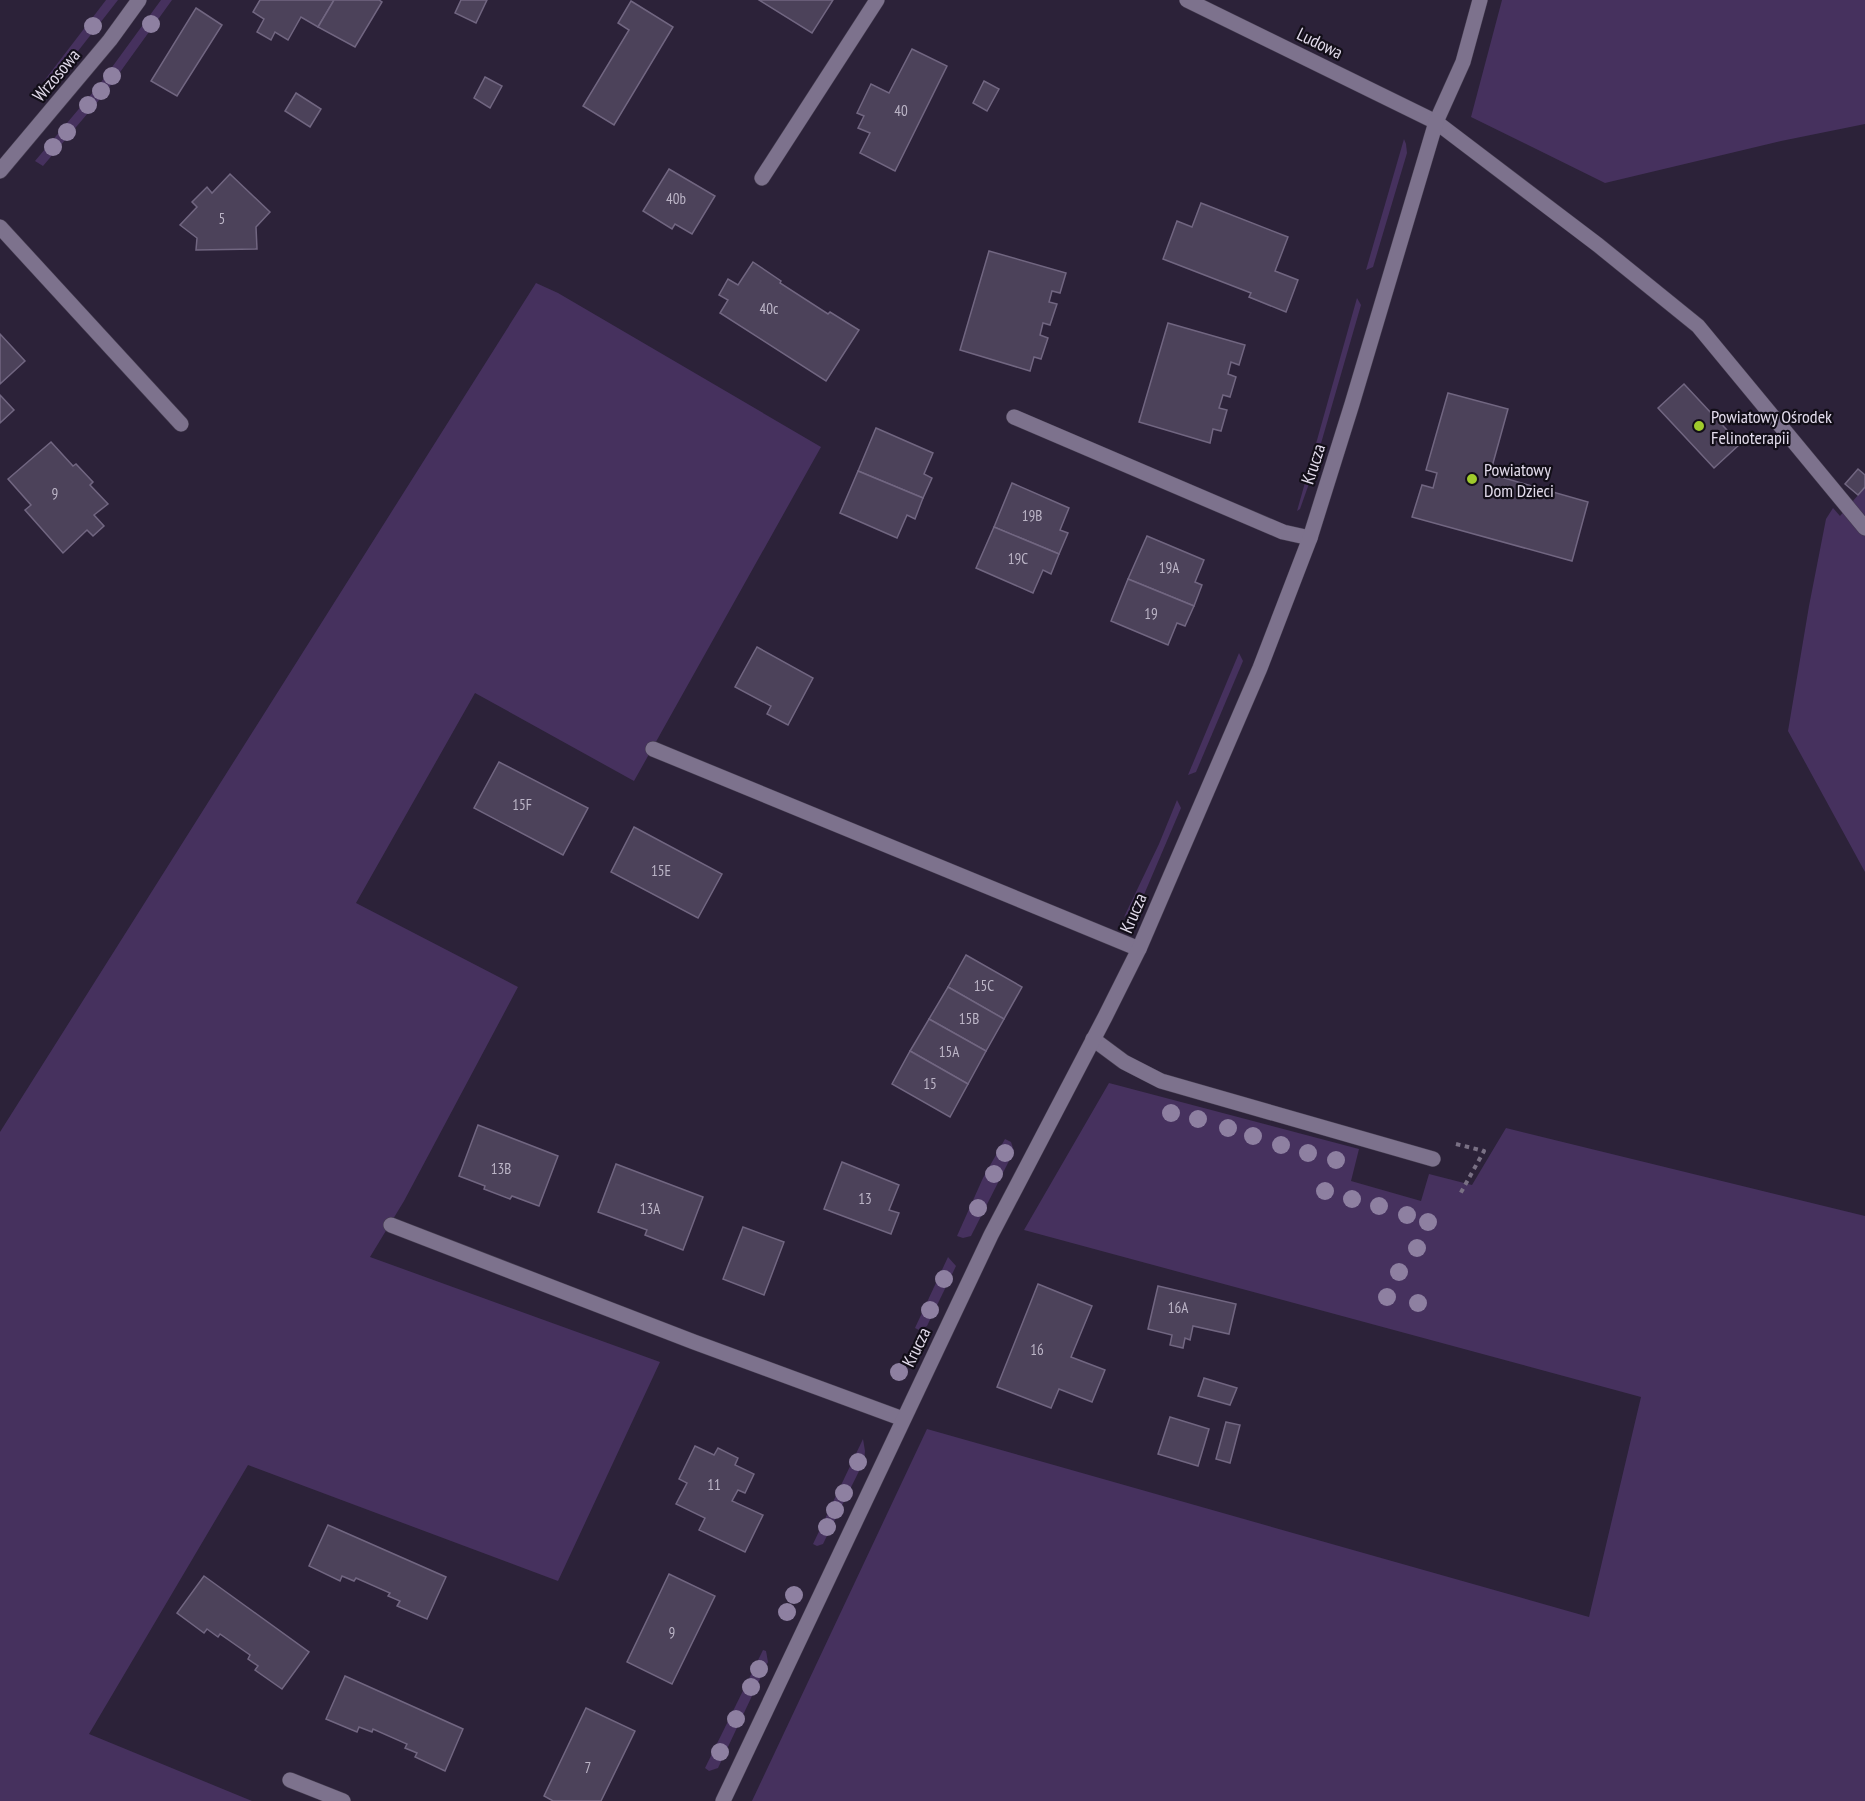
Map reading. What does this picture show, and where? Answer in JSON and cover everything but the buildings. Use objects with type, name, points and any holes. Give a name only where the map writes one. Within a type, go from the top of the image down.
[{"type":"street","name":"Wrzosowa","points":[[0,171],[110,40],[139,0]]},
{"type":"street","points":[[762,178],[877,0]]},
{"type":"street","name":"Ludowa","points":[[1187,0],[1436,122],[1598,245],[1698,326],[1865,528]]},
{"type":"street","name":"Krucza","points":[[723,1801],[991,1235],[1106,1017],[1139,949],[1260,668],[1310,538],[1436,122],[1463,62],[1480,0]]},
{"type":"street","points":[[0,227],[181,424]]},
{"type":"street","points":[[1014,417],[1283,532],[1310,538]]},
{"type":"street","points":[[653,749],[1139,949]]},
{"type":"street","points":[[1093,1039],[1124,1062],[1161,1082],[1433,1159]]},
{"type":"street","points":[[391,1225],[694,1342],[903,1419]]},
{"type":"street","points":[[290,1780],[343,1801]]},
{"type":"shaded area","points":[[106,0],[118,0],[53,83],[46,84],[44,81]]},
{"type":"shaded area","points":[[161,0],[172,0],[105,93],[43,166],[35,161],[99,85]]},
{"type":"shaded area","points":[[1502,0],[1865,0],[1865,124],[1781,141],[1605,183],[1471,117]]},
{"type":"shaded area","points":[[1404,139],[1407,153],[1373,267],[1366,270]]},
{"type":"shaded area","points":[[536,283],[558,293],[821,447],[634,781],[475,693],[356,903],[518,987],[404,1201],[370,1257],[660,1362],[558,1581],[248,1465],[89,1734],[252,1801],[0,1801],[0,1132]]},
{"type":"shaded area","points":[[1357,298],[1361,305],[1311,478],[1300,509],[1297,511]]},
{"type":"shaded area","points":[[1865,487],[1865,872],[1788,731],[1826,519],[1833,508],[1840,516]]},
{"type":"shaded area","points":[[1239,653],[1243,661],[1196,772],[1188,775]]},
{"type":"shaded area","points":[[1177,800],[1181,808],[1140,904],[1124,917],[1159,844]]},
{"type":"shaded area","points":[[1109,1083],[1359,1149],[1351,1181],[1421,1201],[1429,1174],[1472,1185],[1506,1128],[1865,1216],[1865,1801],[752,1801],[927,1429],[1589,1617],[1641,1397],[1024,1230]]},
{"type":"shaded area","points":[[1005,1139],[1011,1142],[1014,1151],[971,1236],[963,1238],[957,1236],[983,1178]]},
{"type":"shaded area","points":[[948,1257],[956,1266],[927,1326],[919,1330],[915,1328]]},
{"type":"shaded area","points":[[863,1439],[864,1461],[823,1544],[817,1546],[813,1544]]},
{"type":"shaded area","points":[[763,1650],[766,1651],[768,1662],[718,1768],[709,1771],[705,1768]]},
{"type":"place","name":"Powiatowy Ośrodek Felinoterapii","points":[[1699,426]]},
{"type":"place","name":"Powiatowy Dom Dzieci","points":[[1472,479]]}]
